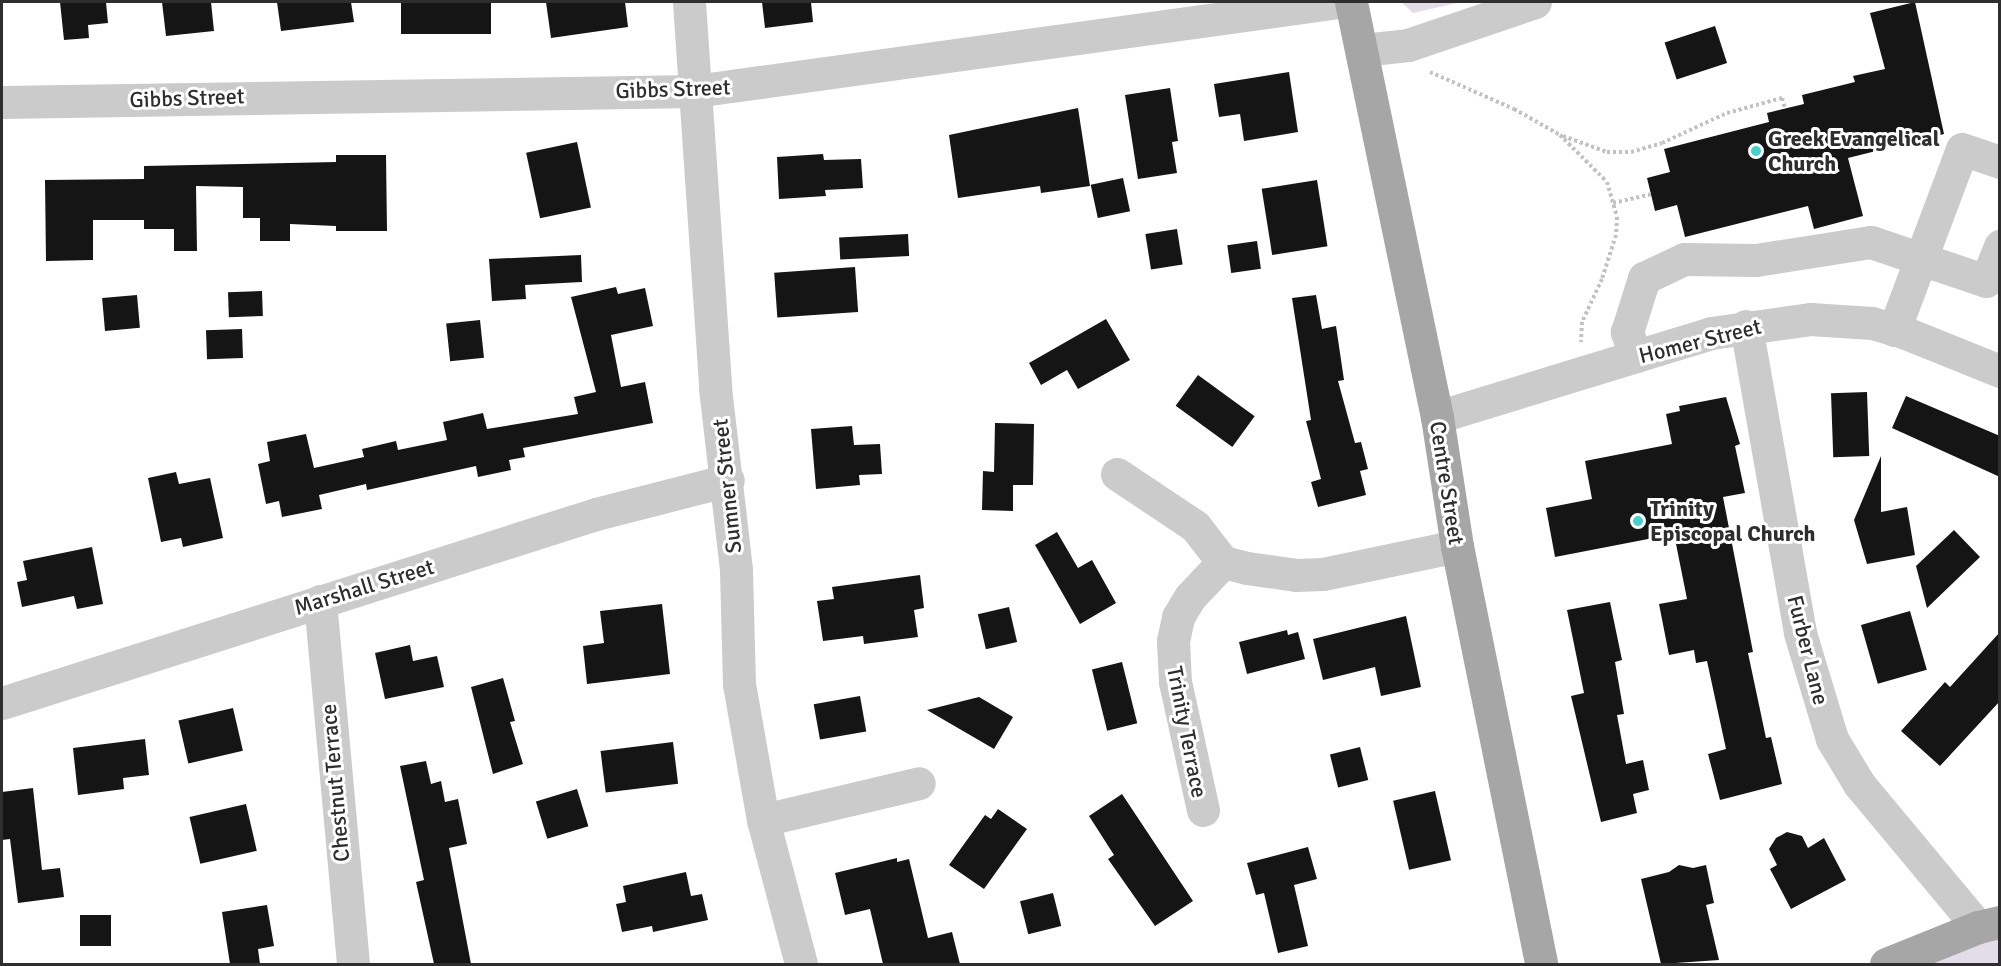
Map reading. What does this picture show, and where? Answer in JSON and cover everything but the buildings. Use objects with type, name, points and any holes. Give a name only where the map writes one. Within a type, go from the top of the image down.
[{"type":"main road","name":"Centre Street","points":[[1351,2],[1437,417],[1457,546],[1541,964]]},
{"type":"main road","points":[[1886,964],[1989,925]]},
{"type":"street","name":"Sumner Street","points":[[689,2],[715,388],[728,480],[736,570],[739,684],[763,820],[801,964]]},
{"type":"street","name":"Gibbs Street","points":[[2,102],[695,91],[1339,2]]},
{"type":"street","points":[[1362,51],[1408,45],[1535,2]]},
{"type":"street","points":[[1894,330],[1962,149],[2000,162]]},
{"type":"street","points":[[1636,356],[1627,333],[1644,278],[1684,259],[1756,260],[1871,242],[1922,257],[1986,281],[2000,246]]},
{"type":"street","name":"Homer Street","points":[[1437,417],[1587,373],[1636,356],[1746,326],[1842,320],[1894,330],[1940,344],[2000,371]]},
{"type":"street","name":"Furber Lane","points":[[1746,326],[1800,633],[1832,738],[1859,784],[1989,925]]},
{"type":"street","points":[[1117,474],[1195,526],[1223,562],[1272,573],[1323,574],[1457,546]]},
{"type":"street","name":"Marshall Street","points":[[2,703],[596,514],[728,480]]},
{"type":"street","name":"Trinity Terrace","points":[[1203,810],[1175,682],[1173,641],[1178,616],[1190,597],[1223,562]]},
{"type":"street","name":"Chestnut Terrace","points":[[320,601],[353,964]]},
{"type":"street","points":[[763,820],[919,783]]},
{"type":"path","points":[[1423,68],[1514,109],[1560,135],[1607,152],[1631,152],[1662,143],[1727,113],[1782,98],[1785,108]]},
{"type":"path","points":[[1560,135],[1598,170],[1607,182],[1617,217],[1612,253],[1579,334],[1587,373]]},
{"type":"path","points":[[1613,203],[1651,194]]},
{"type":"shaded area","points":[[1401,2],[1462,2],[1413,13]]},
{"type":"shaded area","points":[[1999,922],[1999,964],[1886,964]]},
{"type":"place","name":"Greek Evangelical Church","points":[[1756,151]]},
{"type":"place","name":"Trinity Episcopal Church","points":[[1638,521]]}]
